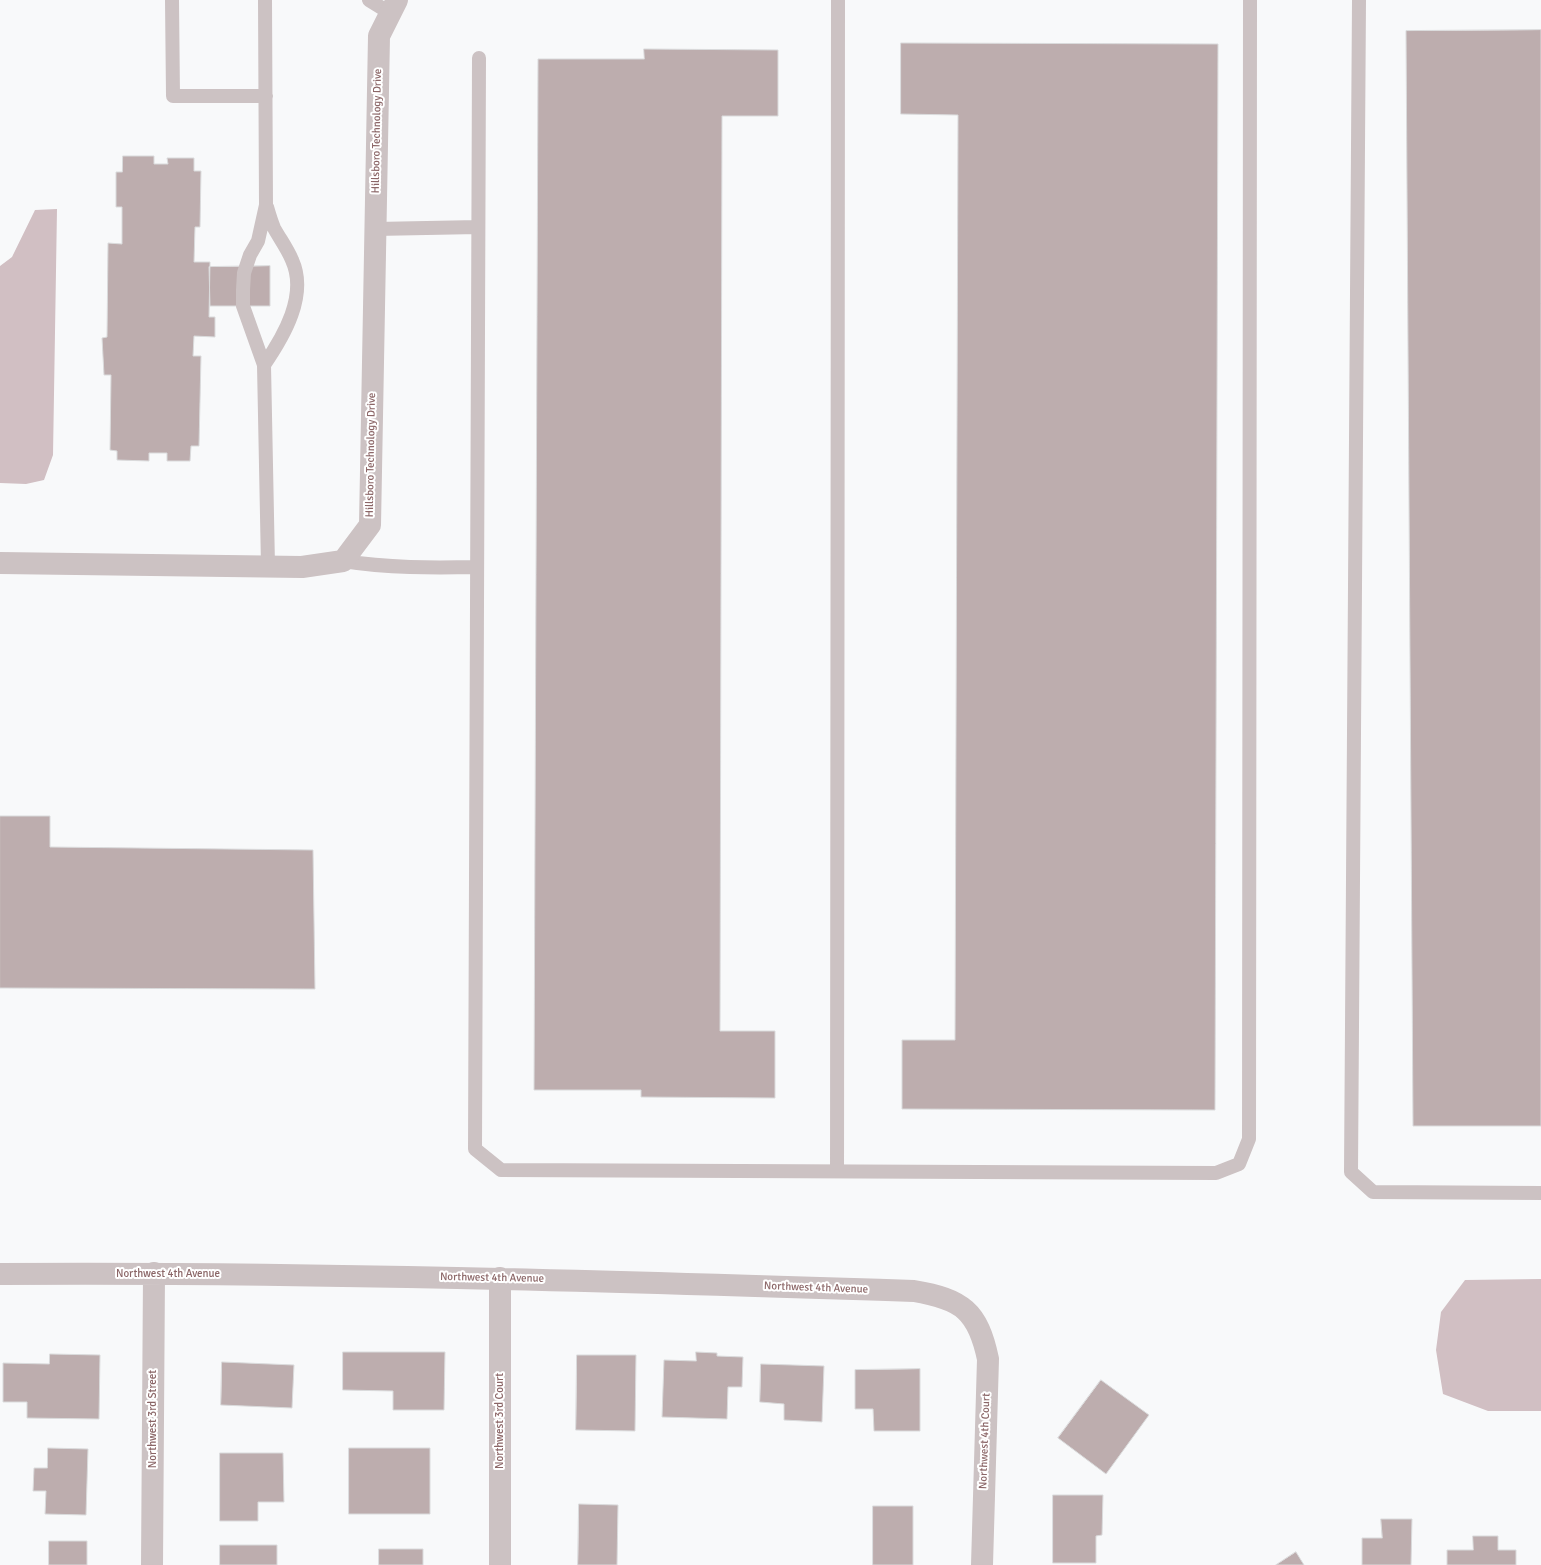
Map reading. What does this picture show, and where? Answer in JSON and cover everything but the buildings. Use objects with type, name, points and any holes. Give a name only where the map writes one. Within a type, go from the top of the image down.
[{"type":"street","name":"Hillsboro Technology Drive","points":[[343,561],[370,525],[379,36],[393,7]]},
{"type":"street","points":[[0,563],[302,567],[343,561]]},
{"type":"street","name":"Northwest 4th Avenue","points":[[0,1274],[154,1273],[500,1278],[914,1291],[939,1295],[956,1302],[976,1320]]},
{"type":"street","name":"Northwest 3rd Street","points":[[152,1565],[154,1273]]},
{"type":"street","name":"Northwest 3rd Court","points":[[500,1278],[500,1565]]},
{"type":"street","name":"Northwest 4th Court","points":[[976,1320],[984,1340],[988,1359],[982,1565]]},
{"type":"lane","points":[[172,0],[173,96],[266,96]]},
{"type":"lane","points":[[265,0],[266,205],[258,241],[250,255],[244,273],[243,306],[264,365],[268,566]]},
{"type":"lane","points":[[369,0],[393,7]]},
{"type":"lane","points":[[837,1171],[838,0]]},
{"type":"lane","points":[[479,58],[475,1149],[501,1170],[1216,1173],[1239,1164],[1249,1139],[1250,0]]},
{"type":"lane","points":[[1359,0],[1351,1172],[1373,1192],[1541,1193]]},
{"type":"lane","points":[[264,365],[287,328],[296,295],[297,278],[293,261],[274,227],[266,205]]},
{"type":"lane","points":[[375,229],[478,226]]},
{"type":"lane","points":[[343,561],[380,566],[426,568],[477,567]]},
{"type":"shaded area","points":[[57,209],[53,455],[44,480],[26,484],[0,483],[0,266],[12,257],[35,210]]},
{"type":"shaded area","points":[[1541,1279],[1541,1411],[1488,1411],[1443,1394],[1436,1350],[1441,1312],[1465,1280]]}]
